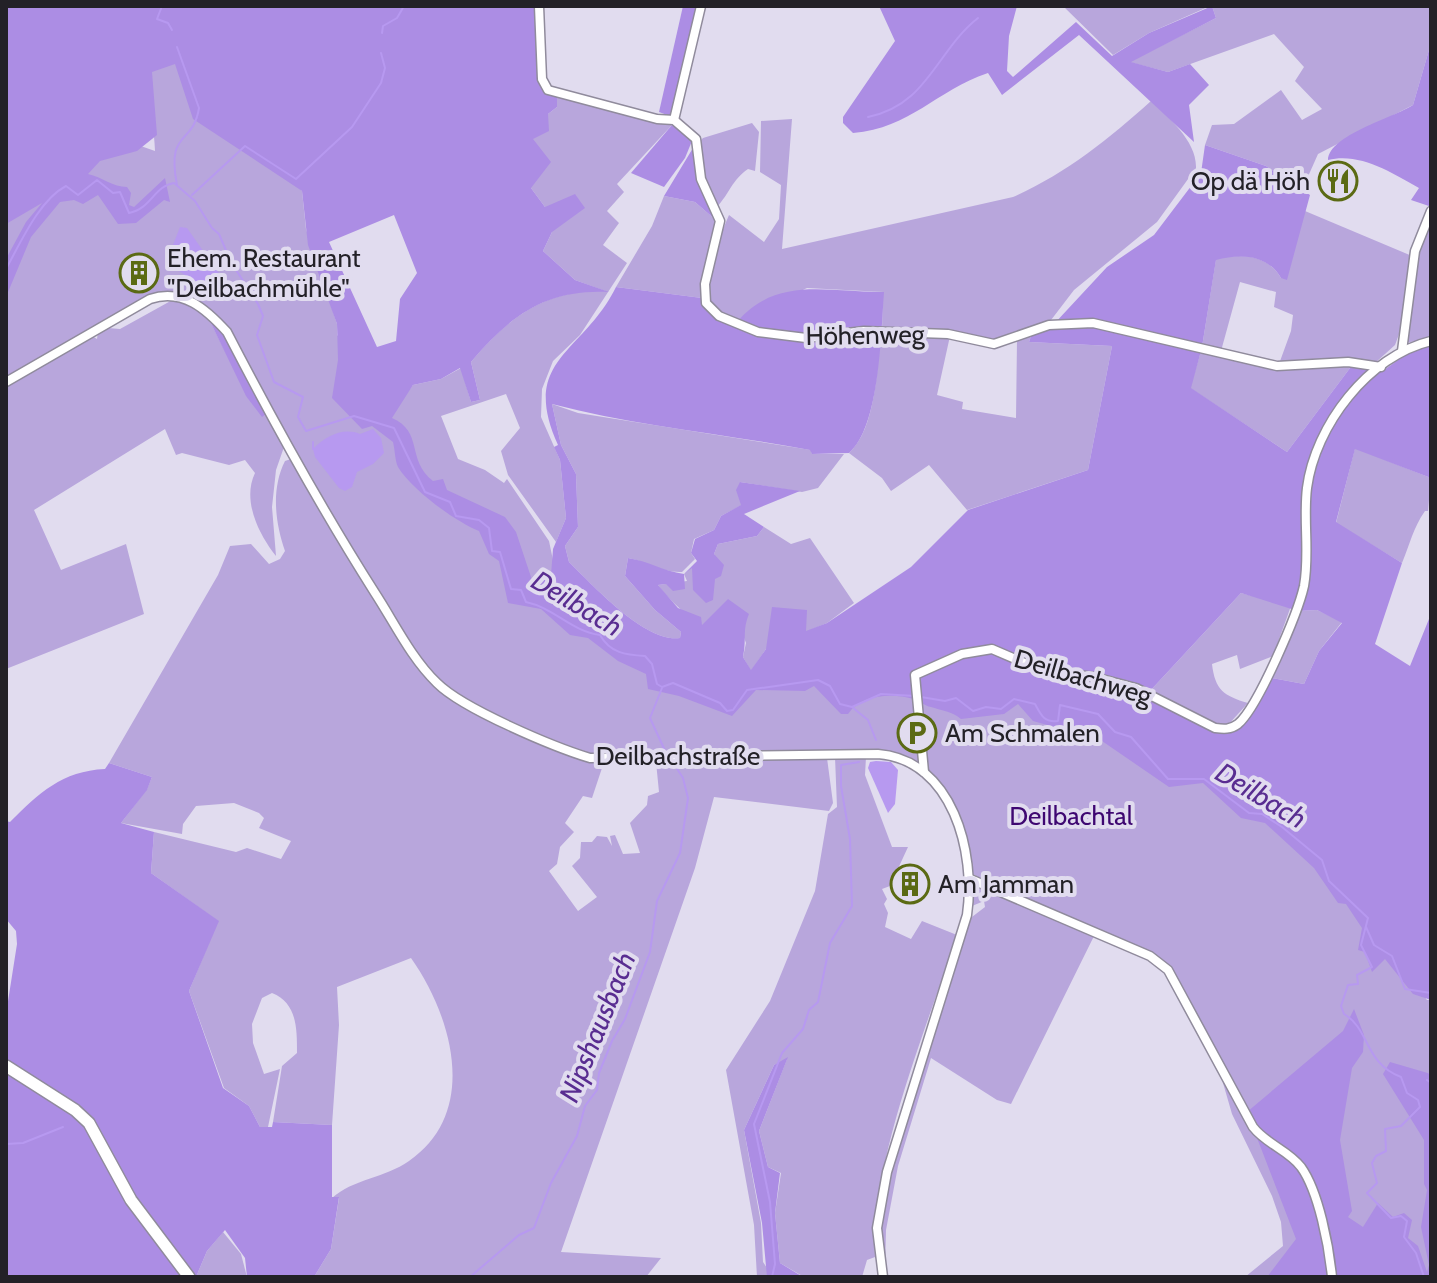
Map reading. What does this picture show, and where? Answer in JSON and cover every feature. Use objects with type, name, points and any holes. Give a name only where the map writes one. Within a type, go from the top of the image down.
[{"type":"main road","points":[[6,1066],[75,1110],[89,1123],[131,1200],[189,1277]]},
{"type":"street","points":[[539,6],[542,79],[548,90],[657,119],[674,120],[701,6]]},
{"type":"street","name":"Höhenweg","points":[[674,120],[696,139],[701,179],[720,221],[705,284],[706,303],[719,316],[758,332],[806,338],[864,331],[948,334],[994,344],[1049,325],[1093,323],[1277,366],[1348,362],[1381,367]]},
{"type":"street","points":[[1402,351],[1415,251],[1431,211]]},
{"type":"street","name":"Deilbachstraße","points":[[6,382],[150,299],[171,295],[183,297],[213,316],[227,332],[333,528],[422,664],[437,684],[460,700],[568,752],[590,758],[878,754],[909,761],[924,772],[942,792],[957,819],[968,878],[967,915],[887,1172],[877,1228],[883,1277]]},
{"type":"street","points":[[1381,367],[1402,351],[1431,341]]},
{"type":"street","name":"Deilbachweg","points":[[924,772],[915,675],[962,654],[992,649],[1043,671],[1094,677],[1136,688],[1215,728],[1225,729],[1237,724],[1270,672],[1300,599],[1304,583],[1306,490],[1318,445],[1341,407],[1381,367]]},
{"type":"street","points":[[968,878],[1150,956],[1168,970],[1253,1127],[1262,1139],[1300,1166],[1328,1246],[1332,1277]]},
{"type":"green space","points":[[1063,6],[1210,6],[1149,33],[1113,55]]},
{"type":"green space","points":[[1212,6],[1431,6],[1431,43],[1413,105],[1318,154],[1302,190],[1266,166],[1205,145],[1212,125],[1234,124],[1281,90],[1302,120],[1322,109],[1295,81],[1304,67],[1274,34],[1168,72],[1129,62],[1216,18]]},
{"type":"green space","name":"Deilbachtal","points":[[164,45],[302,191],[306,229],[337,324],[337,335],[397,406],[413,385],[441,379],[461,368],[471,402],[480,400],[471,362],[514,319],[564,295],[605,291],[575,280],[543,251],[552,232],[545,207],[531,188],[532,139],[548,114],[557,107],[557,97],[672,125],[617,184],[624,192],[607,211],[619,223],[603,245],[627,263],[580,335],[553,361],[542,389],[541,417],[560,460],[566,518],[556,542],[508,475],[501,451],[520,428],[506,394],[441,416],[458,459],[485,470],[504,483],[507,479],[549,541],[554,565],[586,599],[708,668],[1150,691],[1241,593],[1291,606],[1273,656],[1240,669],[1237,655],[1212,664],[1213,673],[1222,691],[1248,703],[1227,726],[1427,1000],[1431,1000],[1431,1074],[1425,1073],[1431,1155],[1431,1277],[1245,1277],[1283,1246],[1281,1222],[1272,1196],[1232,1114],[1221,1076],[1166,966],[1095,934],[1011,1104],[997,1100],[931,1058],[898,1166],[886,1230],[885,1270],[880,1228],[889,1172],[968,920],[985,907],[984,901],[972,906],[971,885],[998,888],[971,873],[954,814],[934,780],[920,767],[903,758],[881,753],[591,756],[514,726],[458,695],[434,676],[412,647],[322,500],[223,321],[193,297],[166,293],[6,379],[6,218],[101,155],[135,144],[155,151],[150,82],[152,68]]},
{"type":"green space","points":[[1151,101],[1187,139],[1196,168],[1157,222],[1074,290],[1048,324],[995,341],[882,329],[883,292],[807,288],[738,321],[720,314],[711,306],[708,298],[710,274],[729,215],[764,242],[779,219],[781,185],[760,172],[761,121],[792,119],[782,249],[1013,197],[1051,178],[1086,155]]},
{"type":"green space","points":[[752,123],[759,132],[755,171],[748,169],[743,173],[717,207],[702,179],[697,144],[703,138]]},
{"type":"green space","points":[[664,196],[695,202],[718,222],[702,298],[616,287],[652,226]]},
{"type":"green space","points":[[1305,211],[1412,256],[1405,318],[1395,345],[1375,363],[1279,364],[1291,331],[1293,315],[1274,307],[1276,292],[1240,282],[1221,351],[1202,347],[1216,259],[1244,256],[1261,260],[1276,270],[1281,278]]},
{"type":"green space","points":[[1431,216],[1431,338],[1405,343],[1423,233]]},
{"type":"green space","points":[[176,298],[207,315],[240,381],[267,413],[284,447],[276,470],[272,507],[276,556],[254,516],[250,494],[255,473],[245,460],[229,465],[182,453],[176,455],[165,429],[34,510],[61,570],[126,544],[144,614],[6,669],[6,384],[92,336],[97,339],[98,332],[108,328],[120,329]]},
{"type":"green space","points":[[881,333],[950,336],[937,395],[963,402],[962,409],[1016,418],[1017,340],[1032,333],[1029,342],[1112,346],[1088,470],[967,510],[929,465],[891,491],[882,478],[849,453],[865,429],[870,413]]},
{"type":"green space","points":[[1201,351],[1251,363],[1353,364],[1287,452],[1190,388]]},
{"type":"green space","points":[[552,404],[578,413],[811,450],[812,454],[844,454],[818,488],[802,492],[740,482],[742,505],[721,516],[714,530],[694,539],[691,553],[695,559],[682,572],[667,571],[628,558],[625,576],[655,610],[681,632],[680,638],[666,637],[651,632],[621,611],[569,562],[565,546],[578,527],[576,474],[561,445]]},
{"type":"green space","points":[[1355,448],[1431,478],[1428,511],[1417,524],[1402,563],[1336,523]]},
{"type":"green space","points":[[291,459],[331,530],[435,686],[567,754],[604,762],[592,798],[583,796],[565,823],[574,832],[560,847],[557,864],[549,871],[578,911],[597,897],[572,866],[580,858],[581,842],[592,842],[597,836],[607,837],[612,846],[610,836],[615,835],[623,854],[640,853],[630,823],[647,805],[648,796],[659,792],[656,762],[827,758],[833,803],[829,811],[714,797],[695,868],[561,1252],[661,1258],[646,1277],[314,1277],[331,1249],[339,1198],[332,1198],[409,1161],[431,1141],[445,1117],[452,1091],[452,1063],[447,1035],[426,981],[411,958],[337,987],[339,1025],[332,1125],[273,1122],[282,1066],[297,1053],[297,1044],[291,1010],[272,993],[262,998],[252,1024],[253,1043],[264,1074],[280,1069],[268,1127],[260,1127],[249,1106],[224,1088],[189,991],[218,921],[151,873],[154,832],[236,852],[247,848],[281,859],[291,841],[259,828],[264,818],[259,813],[234,803],[196,806],[183,824],[182,834],[121,823],[147,789],[152,777],[109,763],[218,575],[230,546],[251,544],[269,564],[280,559],[285,551],[277,517],[276,494],[285,461]]},
{"type":"green space","points":[[764,527],[791,544],[810,538],[854,603],[827,623],[766,649],[751,671],[743,657],[746,643],[742,632],[702,625],[678,607],[658,585],[687,581],[684,574],[691,568],[717,561],[714,554],[718,544],[757,536]]},
{"type":"green space","points":[[1317,610],[1342,622],[1319,651],[1304,684],[1272,678],[1298,611]]},
{"type":"green space","points":[[835,757],[866,757],[865,775],[892,847],[908,847],[890,886],[882,889],[887,899],[884,904],[888,913],[885,927],[911,939],[922,921],[957,935],[891,1137],[881,1179],[875,1257],[867,1260],[862,1277],[804,1277],[780,1263],[775,1213],[781,1173],[768,1167],[759,1131],[787,1059],[774,1065],[744,1130],[761,1223],[763,1262],[769,1271],[767,1277],[757,1277],[754,1225],[726,1070],[770,1001],[815,891],[828,814],[837,807]]},
{"type":"green space","points":[[223,1232],[241,1254],[247,1277],[196,1277],[207,1251]]},
{"type":"shaded area","points":[[6,6],[537,6],[539,70],[548,91],[557,97],[557,107],[548,114],[549,131],[533,139],[551,162],[531,188],[545,207],[575,194],[585,208],[552,232],[543,251],[575,280],[609,292],[587,292],[548,300],[516,318],[471,362],[480,400],[471,402],[460,368],[441,379],[413,385],[392,418],[408,431],[420,464],[433,481],[443,479],[447,490],[505,517],[516,532],[533,583],[551,575],[553,549],[566,518],[560,460],[554,447],[558,445],[548,416],[546,393],[551,375],[616,287],[702,298],[715,316],[738,321],[770,297],[788,292],[825,289],[884,292],[873,401],[859,440],[849,453],[812,454],[810,450],[648,424],[552,404],[561,445],[576,474],[578,527],[565,546],[569,562],[621,611],[651,632],[666,637],[680,638],[681,632],[655,610],[625,576],[628,558],[684,574],[685,589],[673,591],[666,584],[658,585],[678,608],[701,617],[702,625],[728,599],[749,614],[743,657],[751,670],[766,649],[772,607],[807,610],[806,631],[827,623],[911,567],[968,510],[1088,470],[1112,346],[1029,342],[1032,333],[1074,326],[1095,327],[1201,351],[1191,388],[1287,452],[1353,364],[1384,370],[1408,353],[1431,343],[1431,478],[1355,449],[1336,522],[1402,563],[1375,644],[1410,666],[1431,614],[1431,1000],[1413,994],[1385,959],[1372,972],[1365,952],[1358,950],[1362,928],[1346,904],[1338,903],[1314,868],[1265,823],[1241,818],[1203,783],[1169,787],[1086,730],[1058,728],[1033,721],[1018,704],[1004,714],[961,719],[914,699],[896,696],[869,699],[848,714],[841,714],[814,686],[805,691],[756,690],[732,716],[679,696],[648,689],[646,674],[618,661],[588,638],[570,635],[541,609],[508,603],[499,561],[489,554],[479,531],[447,513],[424,495],[398,467],[393,442],[372,426],[362,429],[332,398],[338,360],[337,324],[308,245],[302,191],[193,119],[175,64],[152,72],[157,135],[137,151],[100,161],[88,174],[127,187],[131,193],[129,205],[134,207],[165,178],[170,202],[164,200],[136,223],[118,224],[98,195],[83,204],[74,200],[60,202],[31,237],[6,297],[6,259],[26,222],[42,203],[6,224]],"holes":[[[394,215],[417,273],[400,299],[396,341],[377,347],[329,242]],[[1241,593],[1298,611],[1317,610],[1342,623],[1319,651],[1304,684],[1272,678],[1270,682],[1266,681],[1238,723],[1214,729],[1150,691]]]},
{"type":"shaded area","points":[[683,6],[700,6],[670,116],[659,112]]},
{"type":"shaded area","points":[[879,6],[1017,6],[1009,36],[1007,71],[1013,77],[1076,22],[1112,56],[1149,33],[1212,6],[1216,18],[1131,62],[1168,72],[1190,64],[1209,85],[1189,105],[1194,142],[1079,35],[1002,95],[988,73],[953,89],[907,117],[873,130],[853,133],[843,123],[843,117],[895,41]]},
{"type":"shaded area","points":[[1431,43],[1429,206],[1411,200],[1419,188],[1387,170],[1364,161],[1328,160],[1331,151],[1350,135],[1413,105]]},
{"type":"shaded area","points":[[672,125],[692,141],[685,158],[664,187],[631,173]]},
{"type":"shaded area","points":[[1205,145],[1266,166],[1310,195],[1287,280],[1261,260],[1235,257],[1216,260],[1202,347],[1093,322],[1054,324],[1107,267],[1154,235],[1201,173]]},
{"type":"shaded area","points":[[693,148],[699,179],[718,222],[695,202],[664,196]]},
{"type":"shaded area","points":[[180,227],[187,228],[225,282],[217,295],[166,263]]},
{"type":"shaded area","points":[[207,315],[224,334],[267,413],[262,417],[246,396]]},
{"type":"shaded area","points":[[373,429],[381,438],[384,453],[373,464],[357,472],[352,487],[345,491],[339,488],[315,457],[313,449],[335,434],[360,434]]},
{"type":"shaded area","points":[[740,482],[800,491],[744,514],[764,527],[757,536],[718,544],[714,554],[724,565],[721,576],[715,579],[713,600],[706,603],[693,590],[692,568],[684,574],[697,561],[691,553],[695,539],[714,530],[721,516],[741,505],[736,490]]},
{"type":"shaded area","points":[[870,762],[891,762],[898,770],[895,804],[888,813],[868,768]]},
{"type":"shaded area","points":[[109,763],[152,777],[147,790],[121,823],[154,832],[151,873],[219,921],[189,991],[223,1088],[249,1106],[260,1127],[272,1127],[273,1122],[332,1125],[332,1197],[339,1197],[331,1249],[314,1277],[247,1277],[245,1258],[225,1230],[207,1251],[196,1277],[6,1277],[6,1014],[17,944],[16,931],[6,919],[6,821],[10,822],[52,785],[76,774],[105,769]]},
{"type":"shaded area","points":[[1354,1009],[1364,1035],[1363,1052],[1352,1068],[1340,1140],[1352,1211],[1348,1217],[1363,1227],[1378,1203],[1393,1217],[1404,1213],[1412,1220],[1408,1238],[1418,1246],[1427,1272],[1429,1265],[1421,1227],[1427,1190],[1424,1184],[1424,1140],[1383,1074],[1390,1062],[1431,1074],[1431,1277],[1267,1277],[1296,1239],[1247,1112],[1343,1031]]},
{"type":"shaded area","points":[[788,1057],[759,1131],[768,1167],[780,1173],[775,1213],[780,1263],[803,1277],[767,1277],[762,1223],[744,1130],[774,1065]]},
{"type":"waterway","points":[[162,6],[157,19],[168,23],[172,30]]},
{"type":"waterway","points":[[382,33],[383,26],[397,18],[404,6]]},
{"type":"waterway","points":[[868,117],[888,111],[905,101],[978,18]]},
{"type":"waterway","points":[[177,47],[199,108],[196,120],[175,155],[177,185]]},
{"type":"waterway","points":[[192,195],[245,146],[296,179],[352,127],[381,83],[385,68],[381,53]]},
{"type":"waterway","name":"Deilbach","points":[[6,269],[39,212],[66,186],[78,195],[97,180],[113,193],[120,192],[129,213],[142,207],[162,188],[174,183],[195,201],[219,234],[231,262],[258,304],[263,316],[257,335],[274,382],[303,397],[298,417],[306,431],[354,416],[394,428],[425,492],[450,502],[456,516],[479,520],[489,528],[492,551],[500,552],[511,589],[521,590],[526,602],[580,629],[600,635],[619,652],[645,656],[652,664],[657,684],[662,687],[673,683],[720,703],[727,711],[733,710],[747,690],[818,680],[830,686],[840,704],[852,707],[881,694],[915,696]]},
{"type":"waterway","name":"Deilbach","points":[[313,442],[313,449]]},
{"type":"waterway","points":[[662,688],[650,718],[667,755]]},
{"type":"waterway","name":"Deilbach","points":[[921,697],[945,701],[956,698],[973,711],[986,707],[1001,709],[1014,699],[1035,704],[1049,721],[1058,721],[1060,705],[1098,714],[1115,732],[1131,737],[1168,779],[1204,779],[1249,813],[1262,814],[1282,827],[1322,860],[1329,881],[1368,918],[1361,945],[1372,967],[1357,975],[1358,984],[1348,985],[1341,1006],[1344,1014],[1359,1028],[1380,1063],[1401,1077],[1407,1093],[1418,1100],[1420,1107],[1401,1126],[1385,1129],[1386,1151],[1376,1156],[1372,1163],[1377,1183],[1367,1193],[1391,1218],[1401,1216],[1407,1221],[1404,1237],[1416,1253],[1424,1277]]},
{"type":"waterway","points":[[852,707],[868,720],[876,740]]},
{"type":"waterway","name":"Nipshausbach","points":[[470,1277],[519,1235],[534,1228],[551,1183],[577,1136],[585,1106],[597,1090],[599,1073],[612,1041],[625,1019],[650,952],[657,901],[680,853],[688,798],[683,778],[672,761]]},
{"type":"waterway","points":[[772,1277],[775,1264],[770,1202],[754,1124],[782,1053],[803,1029],[809,1010],[818,1002],[830,943],[852,906],[850,839],[841,786],[841,765],[859,762]]},
{"type":"waterway","points":[[1366,927],[1374,945],[1392,956],[1405,989],[1431,993]]},
{"type":"waterway","points":[[1427,1080],[1431,1083]]},
{"type":"waterway","points":[[6,1144],[23,1143],[63,1127]]},
{"type":"place","name":"Op dä Höh","points":[[1338,181]]},
{"type":"place","name":"Ehem. Restaurant \"Deilbachmühle\"","points":[[139,273]]},
{"type":"place","name":"Am Schmalen","points":[[917,733]]},
{"type":"place","name":"Am Jamman","points":[[910,884]]}]
